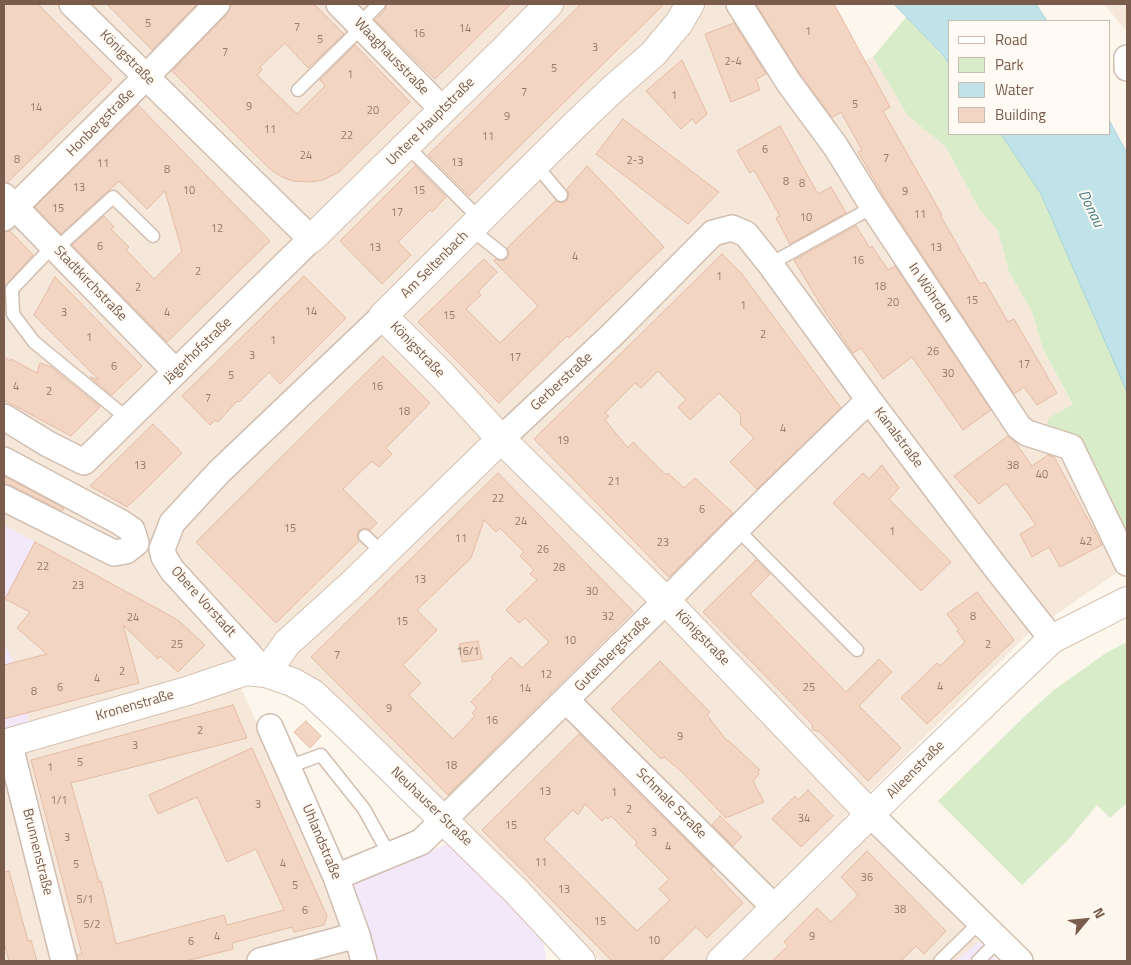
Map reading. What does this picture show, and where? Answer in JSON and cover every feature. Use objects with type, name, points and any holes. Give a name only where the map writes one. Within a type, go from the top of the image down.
[{"type":"street","name":"Königstraße","points":[[72,4],[311,239]]},
{"type":"street","name":"Honbergstraße","points":[[7,207],[146,77],[217,4]]},
{"type":"street","name":"Waaghausstraße","points":[[339,4],[443,110]]},
{"type":"street","name":"Untere Hauptstraße","points":[[311,239],[549,4]]},
{"type":"street","name":"Am Seltenbach","points":[[162,550],[172,523],[219,472],[384,316],[614,88],[653,54],[679,22],[690,4]]},
{"type":"street","name":"In Wöhrden","points":[[739,4],[789,83],[836,148],[872,207],[1019,427],[1027,434],[1060,442],[1071,447],[1127,563]]},
{"type":"street","points":[[1127,58],[1127,68]]},
{"type":"street","name":"Stadtkirchstraße","points":[[7,207],[55,248],[176,372]]},
{"type":"street","name":"Gerberstraße","points":[[266,673],[286,643],[349,587],[374,544],[501,439],[613,334],[713,233],[732,228],[746,234]]},
{"type":"street","name":"Kanalstraße","points":[[746,234],[869,400],[1052,639]]},
{"type":"street","name":"Jägerhofstraße","points":[[4,417],[48,444],[84,462],[311,239]]},
{"type":"street","name":"Königstraße","points":[[384,316],[501,439],[666,601],[871,815],[1020,961]]},
{"type":"street","name":"Gutenbergstraße","points":[[336,877],[421,842],[869,400]]},
{"type":"street","points":[[4,460],[120,522],[132,530],[136,542]]},
{"type":"street","points":[[4,498],[114,553],[126,550],[136,542]]},
{"type":"street","points":[[136,542],[162,550]]},
{"type":"street","name":"Obere Vorstadt","points":[[162,550],[172,570],[266,673]]},
{"type":"street","name":"Alleenstraße","points":[[721,961],[1052,639],[1127,601]]},
{"type":"street","name":"Kronenstraße","points":[[7,743],[187,691],[231,675],[246,671],[266,673]]},
{"type":"street","name":"Neuhauser Straße","points":[[266,673],[292,682],[312,693],[445,820],[517,892],[581,961]]},
{"type":"street","name":"Schmale Straße","points":[[566,700],[776,909]]},
{"type":"street","name":"Uhlandstraße","points":[[270,727],[336,877],[364,961]]},
{"type":"street","name":"Brunnenstraße","points":[[7,743],[64,961]]},
{"type":"street","points":[[260,961],[356,935]]},
{"type":"lane","points":[[298,90],[379,4]]},
{"type":"lane","points":[[407,146],[501,253]]},
{"type":"lane","points":[[536,165],[561,195]]},
{"type":"lane","points":[[128,419],[34,342],[13,314],[12,289],[113,197],[153,236]]},
{"type":"lane","points":[[770,264],[872,207]]},
{"type":"lane","points":[[737,529],[857,650]]},
{"type":"lane","points":[[288,767],[321,755],[364,810],[390,856]]},
{"type":"lane","points":[[940,961],[981,922]]},
{"type":"lane","points":[[978,961],[999,940]]},
{"type":"shaded area","points":[[4,4],[733,4],[789,95],[873,57],[908,116],[946,147],[979,209],[998,231],[1009,272],[1032,312],[1043,349],[1073,406],[1064,453],[1124,568],[1030,632],[844,817],[889,845],[997,961],[600,961],[414,774],[319,686],[262,646],[229,661],[284,784],[341,927],[350,961],[4,961]]},
{"type":"shaded area","points":[[1104,4],[1127,4],[1127,32]]},
{"type":"shaded area","points":[[4,525],[35,542],[4,601]]},
{"type":"shaded area","points":[[4,647],[7,649],[13,662],[30,723],[4,730]]},
{"type":"shaded area","points":[[452,842],[541,933],[547,961],[374,961],[347,883]]},
{"type":"shaded area","points":[[979,941],[997,961],[956,961]]},
{"type":"green space","points":[[907,16],[948,63],[948,135],[1002,135],[1041,194],[1127,392],[1127,575],[1064,453],[1047,449],[1048,418],[1073,405],[1043,349],[1032,312],[1009,272],[998,231],[979,209],[946,147],[908,116],[873,57]]},
{"type":"green space","points":[[1127,642],[1127,803],[1110,818],[1097,805],[1068,840],[1022,885],[938,801],[1054,690],[1106,653]]},
{"type":"water","points":[[894,4],[1036,4],[1046,20],[948,20],[948,62]]},
{"type":"water","name":"Donau","points":[[1111,124],[1127,153],[1127,392],[1041,194],[1002,135],[1111,135]]},
{"type":"building","points":[[4,4],[38,4],[112,80],[8,182],[4,182]]},
{"type":"building","points":[[107,4],[197,4],[152,50]]},
{"type":"building","points":[[231,4],[314,4],[344,34],[308,68],[285,43],[260,67],[262,70],[257,75],[297,114],[325,86],[320,80],[355,45],[410,102],[339,172],[323,180],[311,182],[293,181],[282,177],[271,170],[172,71],[227,14]]},
{"type":"building","points":[[387,4],[511,4],[435,79],[375,20],[385,10]]},
{"type":"building","points":[[581,4],[664,4],[469,196],[428,155]]},
{"type":"building","points":[[756,4],[834,4],[890,107],[883,111],[942,215],[940,215],[980,284],[985,282],[1008,322],[1014,319],[1057,393],[1037,405],[1024,387],[1014,394],[886,200],[858,152],[862,150],[841,112],[832,118],[794,65]]},
{"type":"building","points":[[734,23],[766,74],[756,79],[760,90],[731,102],[705,34]]},
{"type":"building","points":[[682,60],[707,114],[696,124],[692,119],[681,129],[646,91]]},
{"type":"building","points":[[138,105],[270,241],[167,342],[72,245],[104,216],[114,227],[111,229],[129,247],[126,250],[154,279],[182,251],[165,191],[147,209],[119,181],[61,234],[35,207]]},
{"type":"building","points":[[623,119],[719,192],[688,224],[596,154]]},
{"type":"building","points":[[780,126],[818,194],[831,187],[846,213],[790,244],[776,218],[780,216],[754,170],[750,173],[737,151]]},
{"type":"building","points":[[415,166],[446,197],[398,242],[411,255],[382,284],[340,241]]},
{"type":"building","points":[[587,166],[664,247],[569,338],[567,336],[499,403],[418,322],[484,259],[497,272],[478,292],[481,295],[466,309],[500,343],[538,306],[494,261],[495,259],[503,261],[507,258],[509,254],[507,248],[555,201],[562,203],[567,201],[569,194],[567,189]]},
{"type":"building","points":[[856,226],[870,248],[872,246],[888,270],[895,266],[991,410],[963,430],[912,357],[883,379],[861,348],[853,353],[822,307],[794,260]]},
{"type":"building","points":[[10,231],[33,255],[5,286],[4,314],[4,232]]},
{"type":"building","points":[[722,254],[742,274],[841,408],[757,489],[730,462],[754,438],[741,425],[740,414],[719,393],[690,420],[678,407],[686,400],[658,371],[641,388],[635,383],[605,413],[609,416],[605,420],[628,448],[633,442],[666,475],[668,473],[684,488],[695,478],[733,513],[669,577],[534,439]]},
{"type":"building","points":[[304,276],[346,318],[280,384],[269,372],[239,402],[237,401],[218,422],[215,420],[210,425],[182,396]]},
{"type":"building","points":[[55,277],[142,366],[112,395],[90,377],[99,380],[34,315]]},
{"type":"building","points":[[383,356],[430,403],[386,448],[392,454],[379,467],[372,461],[343,489],[377,523],[370,530],[366,528],[359,530],[357,535],[359,541],[276,623],[196,542]]},
{"type":"building","points":[[4,357],[37,373],[40,363],[51,367],[100,407],[71,436],[4,400]]},
{"type":"building","points":[[153,424],[182,453],[144,491],[127,507],[90,486]]},
{"type":"building","points":[[1008,436],[1015,442],[1032,466],[1048,455],[1054,457],[1102,545],[1060,567],[1049,547],[1032,557],[1020,534],[1036,525],[1006,483],[979,504],[954,476]]},
{"type":"building","points":[[882,465],[899,488],[889,499],[951,562],[921,591],[833,503],[863,473],[869,479]]},
{"type":"building","points":[[498,473],[633,611],[448,795],[311,657]],"holes":[[[484,520],[496,532],[500,528],[524,552],[520,556],[534,570],[530,574],[537,580],[506,610],[519,623],[525,618],[549,642],[522,668],[511,657],[491,677],[493,679],[471,702],[477,708],[472,713],[475,716],[453,739],[409,695],[421,683],[403,665],[437,630],[417,610],[471,558]]]},
{"type":"building","points":[[4,476],[64,508],[62,511],[10,485],[4,484]]},
{"type":"building","points":[[35,542],[179,621],[205,645],[178,672],[160,656],[158,659],[123,625],[139,683],[4,719],[4,665],[47,654],[17,628],[30,612],[5,599]]},
{"type":"building","points":[[756,560],[770,574],[750,594],[846,692],[879,659],[892,672],[859,706],[901,748],[868,781],[820,732],[813,730],[812,724],[703,612]]},
{"type":"building","points":[[977,592],[1014,640],[927,724],[901,698],[937,663],[940,666],[965,642],[947,614]]},
{"type":"building","points":[[478,641],[482,659],[462,662],[459,644]]},
{"type":"building","points":[[660,661],[710,712],[707,715],[727,741],[760,770],[753,781],[764,802],[726,818],[681,771],[664,757],[661,759],[611,709]]},
{"type":"building","points":[[233,705],[247,738],[71,783],[99,882],[101,881],[116,944],[224,915],[227,925],[284,910],[256,849],[227,862],[197,797],[158,814],[149,795],[252,748],[327,916],[324,925],[294,932],[292,927],[232,943],[233,949],[186,961],[78,961],[77,955],[82,954],[31,760]]},
{"type":"building","points":[[306,721],[321,736],[310,748],[294,732]]},
{"type":"building","points":[[579,734],[713,867],[711,869],[743,903],[707,938],[696,927],[661,961],[612,961],[482,830]],"holes":[[[585,804],[602,821],[606,817],[608,819],[611,816],[637,842],[635,845],[669,879],[659,889],[670,900],[637,931],[544,839],[573,810],[578,815]]]},
{"type":"building","points":[[808,790],[833,816],[801,847],[772,819],[795,796],[798,800]]},
{"type":"building","points":[[720,816],[742,837],[733,846],[712,825]]},
{"type":"building","points":[[867,851],[946,931],[924,954],[916,946],[901,961],[772,961],[788,946],[784,942],[817,908],[831,922],[858,895],[841,877]]},
{"type":"building","points":[[9,871],[28,941],[31,940],[37,961],[9,961],[4,942],[4,872]]}]
